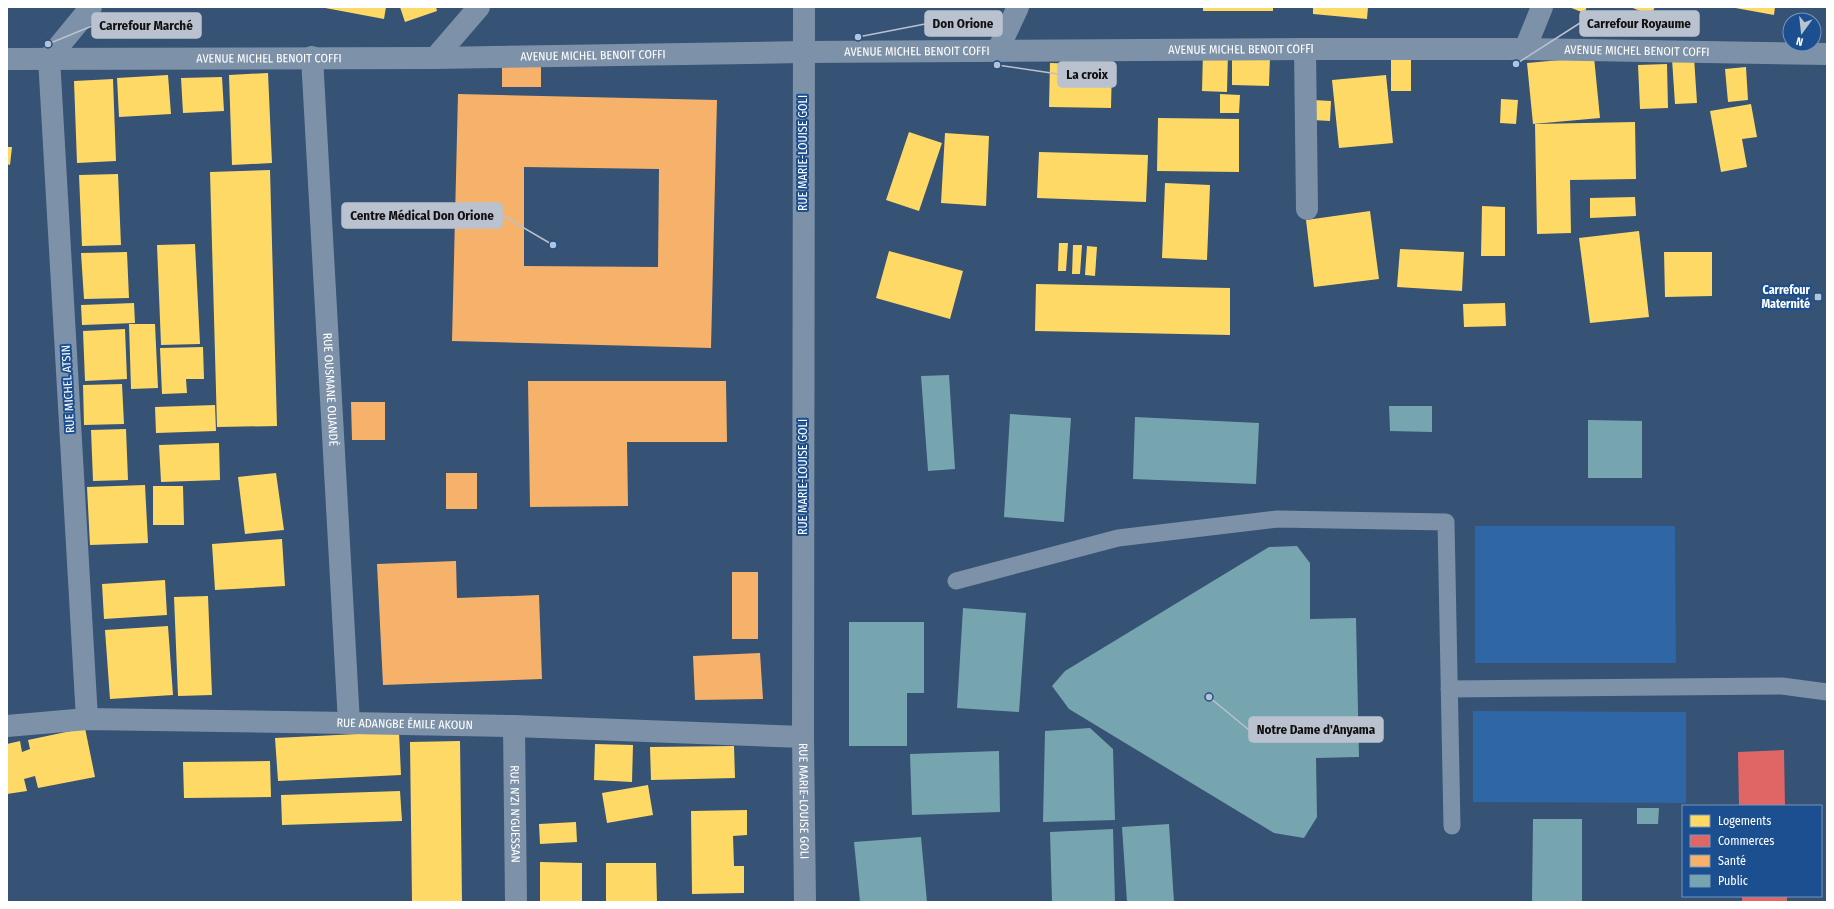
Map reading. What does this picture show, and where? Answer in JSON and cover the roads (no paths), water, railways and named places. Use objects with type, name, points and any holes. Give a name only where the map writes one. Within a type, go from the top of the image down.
[{"type":"street","points":[[49,58],[92,7]]},
{"type":"street","points":[[435,58],[479,7]]},
{"type":"street","name":"RUE MARIE-LOUISE GOLI","points":[[804,7],[803,737],[805,902]]},
{"type":"street","points":[[998,50],[1018,7]]},
{"type":"street","points":[[1525,50],[1542,7]]},
{"type":"street","points":[[1305,49],[1307,209]]},
{"type":"street","name":"AVENUE MICHEL BENOIT COFFI","points":[[7,58],[435,58],[804,52],[1305,49],[1827,54]]},
{"type":"street","name":"RUE OUSMANE OUANDÉ","points":[[312,57],[349,723]]},
{"type":"street","name":"RUE MICHEL ATSIN","points":[[49,58],[87,720]]},
{"type":"street","name":"RUE ADANGBE ÉMILE AKOUN","points":[[7,726],[87,720],[349,723],[514,726],[803,737]]},
{"type":"street","name":"RUE N'ZI N'GUESSAN","points":[[514,726],[516,902]]},
{"type":"lane","points":[[956,581],[1118,538],[1277,519],[1446,522],[1452,826]]},
{"type":"lane","points":[[1449,689],[1782,686],[1827,692]]},
{"type":"place","name":"Don Orione","points":[[858,37]]},
{"type":"place","name":"Carrefour Marché","points":[[48,44]]},
{"type":"place","name":"Carrefour Royaume","points":[[1516,64]]},
{"type":"place","name":"La croix","points":[[997,65]]},
{"type":"place","name":"Centre Médical Don Orione","points":[[553,245]]},
{"type":"place","name":"Carrefour Maternité","points":[[1818,297]]},
{"type":"place","name":"Notre Dame d'Anyama","points":[[1209,697]]}]
